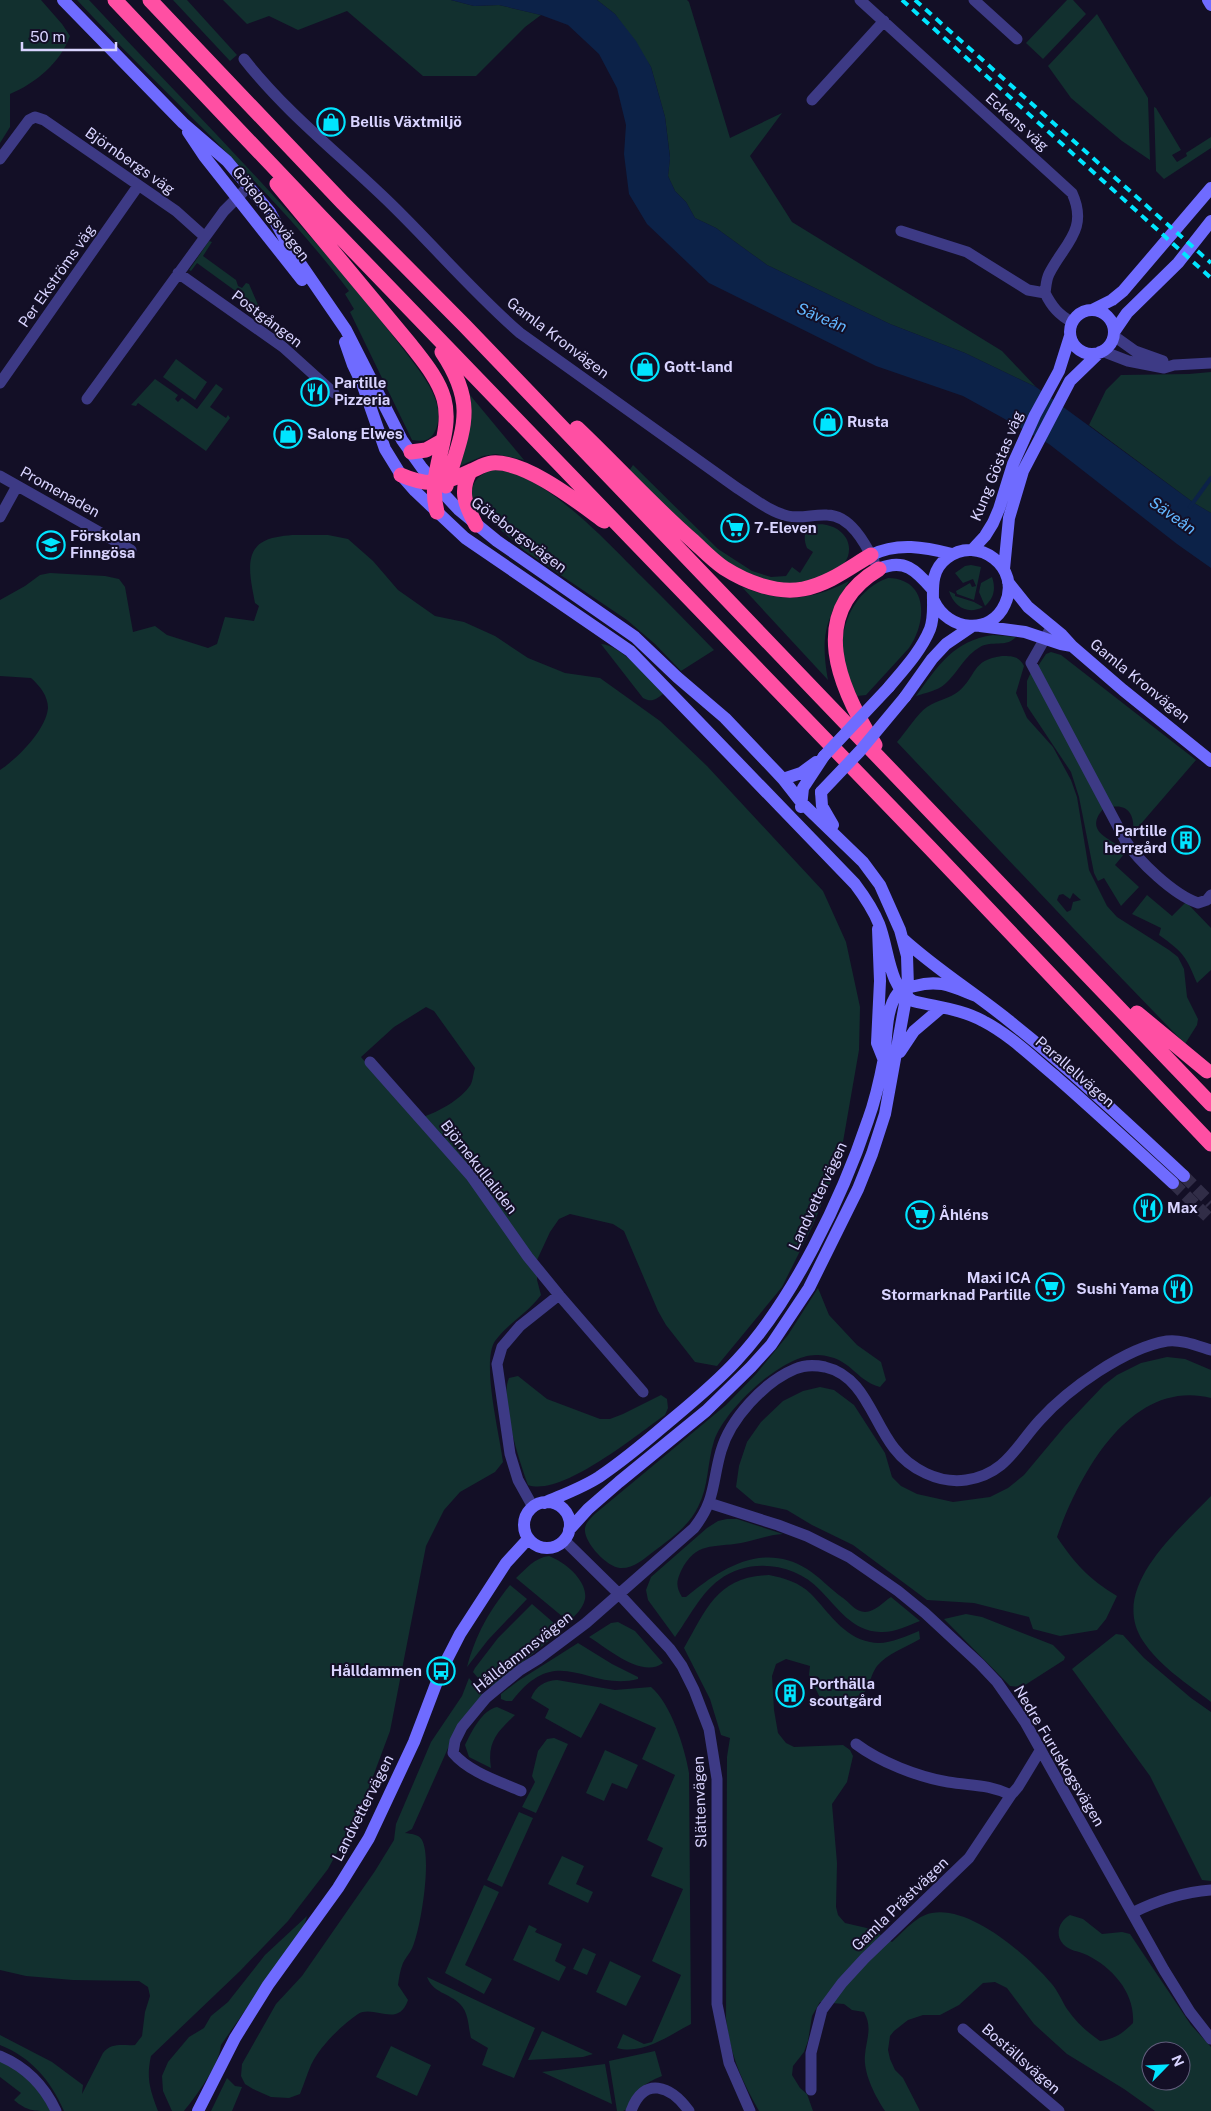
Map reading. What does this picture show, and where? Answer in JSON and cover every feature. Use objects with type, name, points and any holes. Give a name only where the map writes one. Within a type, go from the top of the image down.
[{"type":"highway","points":[[115,0],[385,284],[930,848],[1211,1144]]},
{"type":"highway","points":[[150,0],[342,202],[465,326],[1211,1104]]},
{"type":"highway","points":[[216,108],[431,371],[441,390],[446,408],[446,419],[435,473],[442,486]]},
{"type":"highway","points":[[342,202],[590,440],[671,522],[723,567],[747,580],[768,588],[803,589],[823,584],[871,555]]},
{"type":"highway","points":[[385,284],[442,353],[454,370],[463,392],[465,405],[464,426],[442,486],[434,502],[438,512]]},
{"type":"highway","points":[[410,452],[426,450],[442,441]]},
{"type":"highway","points":[[401,475],[414,481],[442,486],[492,463],[504,464],[520,469],[559,489],[639,547]]},
{"type":"highway","points":[[470,472],[465,481],[464,498],[476,525]]},
{"type":"highway","points":[[879,569],[861,582],[846,602],[837,629],[835,656],[850,703],[884,759],[903,783]]},
{"type":"highway","points":[[1098,985],[1121,999],[1207,1071]]},
{"type":"street","name":"Göteborgsvägen","points":[[63,0],[183,123],[214,148],[270,212],[290,247],[346,330],[410,452],[476,525],[648,647],[676,677],[725,718],[783,779],[801,802],[848,846]]},
{"type":"street","name":"Eckens väg","points":[[860,0],[1072,194],[1079,211],[1079,221],[1076,230],[1048,276],[1044,294]]},
{"type":"street","points":[[1208,0],[1211,5]]},
{"type":"street","points":[[978,1],[1018,39]]},
{"type":"street","points":[[812,100],[884,22]]},
{"type":"street","name":"Gamla Kronvägen","points":[[244,59],[297,118],[391,204],[491,308],[520,333],[737,488],[770,509],[788,516],[828,514],[840,518],[855,532],[879,569]]},
{"type":"street","name":"Björnbergs väg","points":[[0,159],[25,124],[35,117],[44,120],[176,211],[205,236]]},
{"type":"street","name":"Göteborgsvägen","points":[[183,123],[204,156],[320,304],[348,348],[384,449],[401,475],[465,538],[630,651],[772,797]]},
{"type":"street","name":"Per Ekströms väg","points":[[0,383],[138,186]]},
{"type":"street","points":[[87,399],[205,236],[249,186]]},
{"type":"street","points":[[901,231],[967,252],[1028,290],[1044,294],[1058,313],[1072,322],[1080,313],[1092,310],[1112,300],[1123,291],[1211,188]]},
{"type":"street","name":"Kung Göstas väg","points":[[972,550],[985,536],[993,523],[1012,464],[1027,446],[1070,381],[1110,345],[1114,334],[1127,314],[1178,263],[1211,221]]},
{"type":"street","name":"Postgången","points":[[178,274],[283,347],[334,393]]},
{"type":"street","points":[[1092,310],[1103,313],[1109,318],[1114,334],[1135,351],[1174,365]]},
{"type":"street","name":"Kung Göstas väg","points":[[1004,569],[1009,518],[1027,446],[1059,371],[1070,336],[1072,322]]},
{"type":"street","points":[[1070,336],[1081,351],[1092,354],[1101,352],[1128,361],[1157,367],[1164,368],[1174,365],[1211,363]]},
{"type":"street","name":"Promenaden","points":[[0,476],[131,550]]},
{"type":"street","points":[[0,517],[17,486]]},
{"type":"street","points":[[871,555],[892,547],[926,548],[952,554]]},
{"type":"street","points":[[772,797],[788,804],[812,799],[821,792],[860,751],[905,697],[932,659],[946,644],[974,626],[994,618],[1003,608],[1008,596],[1008,582],[1004,569],[991,555],[972,550],[952,554],[943,560],[937,569],[931,627],[913,659],[889,688],[804,776],[783,779]]},
{"type":"street","points":[[879,569],[894,564],[906,566],[923,576],[946,618],[955,624],[974,626]]},
{"type":"street","name":"Gamla Kronvägen","points":[[1008,582],[1028,607],[1052,626],[1072,646],[1211,761]]},
{"type":"street","name":"Gamla Kronvägen","points":[[974,626],[1025,632],[1072,646]]},
{"type":"street","points":[[1052,626],[1031,663],[1128,846],[1157,875],[1184,897],[1198,903],[1206,900],[1211,895]]},
{"type":"street","points":[[799,825],[804,776]]},
{"type":"street","points":[[821,792],[822,806],[848,846]]},
{"type":"street","name":"Landvettervägen","points":[[566,1535],[588,1509],[706,1411],[771,1345],[809,1288],[858,1189],[872,1154],[884,1114],[889,1060],[877,1043],[880,981],[878,922],[868,901],[855,884],[772,797]]},
{"type":"street","name":"Landvettervägen","points":[[539,1505],[598,1478],[656,1433],[715,1382],[737,1360],[758,1335],[785,1296],[810,1253],[846,1181],[889,1060],[905,992],[907,956],[896,917],[880,885],[848,846]]},
{"type":"street","points":[[878,922],[886,942],[892,971],[905,992]]},
{"type":"street","name":"Parallellvägen","points":[[903,939],[929,963],[958,981],[1083,1081],[1179,1180],[1109,1123],[1019,1045],[982,1020],[964,1013],[913,1001],[905,992],[927,982],[939,982],[976,996]]},
{"type":"street","points":[[889,1060],[914,1031],[941,1008]]},
{"type":"street","name":"Björnekullaliden","points":[[370,1062],[471,1176],[528,1257],[558,1295],[644,1392]]},
{"type":"street","points":[[539,1505],[518,1480],[510,1454],[497,1364],[502,1347],[520,1326],[558,1295]]},
{"type":"street","points":[[619,1594],[694,1528],[709,1503],[717,1478],[721,1450],[735,1421],[776,1379],[798,1368],[818,1366],[844,1375],[863,1396],[894,1449],[906,1461],[932,1476],[950,1480],[966,1480],[982,1476],[1007,1461],[1054,1406],[1086,1380],[1110,1365],[1167,1341],[1211,1350]]},
{"type":"street","name":"Nedre Furuskogsvägen","points":[[709,1503],[778,1525],[829,1547],[870,1570],[952,1637],[997,1682],[1020,1714],[1190,2012],[1211,2039]]},
{"type":"street","points":[[556,1504],[562,1508],[568,1518],[566,1535],[554,1547],[546,1548],[534,1544],[528,1539],[525,1531],[524,1522],[527,1513],[539,1505],[556,1504]]},
{"type":"street","name":"Slättenvägen","points":[[566,1535],[659,1636],[682,1666],[694,1690],[709,1729],[717,1779],[717,2004],[729,2063],[750,2111]]},
{"type":"street","name":"Landvettervägen","points":[[198,2111],[235,2038],[268,1985],[338,1888],[369,1838],[414,1742],[441,1671],[460,1634],[506,1563],[528,1539]]},
{"type":"street","name":"Hålldammsvägen","points":[[521,1790],[465,1764],[453,1753],[455,1741],[462,1727],[486,1698],[520,1670],[572,1634],[619,1594]]},
{"type":"street","points":[[856,1744],[876,1758],[922,1775],[949,1782],[996,1788],[1011,1795]]},
{"type":"street","name":"Gamla Prästvägen","points":[[811,2090],[811,2054],[822,2010],[842,1983],[865,1958],[969,1858],[1041,1750]]},
{"type":"street","points":[[1132,1913],[1180,1894],[1211,1890]]},
{"type":"street","name":"Boställsvägen","points":[[963,2029],[1060,2111]]},
{"type":"street","points":[[0,2056],[12,2061],[31,2076],[50,2098],[56,2111]]},
{"type":"street","points":[[631,2111],[638,2098],[655,2088],[663,2088],[672,2092],[689,2111]]},
{"type":"green space","points":[[0,0],[41,0],[70,36],[60,55],[46,71],[29,84],[10,94],[10,127],[0,143]]},
{"type":"green space","points":[[77,0],[89,0],[295,219],[373,311],[416,365],[432,391],[438,410],[438,420],[432,436],[424,441],[412,440],[350,312],[354,309],[345,294],[349,291],[318,252],[252,178]]},
{"type":"green space","points":[[173,0],[187,0],[237,55],[230,61]]},
{"type":"green space","points":[[223,0],[451,0],[474,6],[499,5],[541,15],[525,27],[476,76],[423,76],[347,11],[298,30],[269,16],[247,24]]},
{"type":"green space","points":[[597,0],[687,0],[730,138],[782,113],[750,156],[792,222],[1002,351],[1036,387],[965,353],[890,324],[767,265],[716,228],[695,218],[686,202],[675,191],[668,176],[670,157],[665,117],[651,67],[615,14]]},
{"type":"green space","points":[[1067,0],[1073,0],[1086,14],[1043,59],[1026,43]]},
{"type":"green space","points":[[1097,14],[1148,98],[1150,160],[1122,141],[1071,98],[1048,66]]},
{"type":"green space","points":[[1154,107],[1181,150],[1172,155],[1177,162],[1187,156],[1186,153],[1211,137],[1211,148],[1164,179],[1156,171]]},
{"type":"green space","points":[[209,241],[212,242],[203,256],[236,280],[238,286],[242,288],[246,283],[249,284],[265,321],[264,323],[247,312],[252,303],[197,263],[191,271],[189,270]]},
{"type":"green space","points":[[176,359],[207,382],[195,400],[163,377]]},
{"type":"green space","points":[[1211,372],[1211,513],[1194,503],[1089,425],[1106,390],[1121,375]]},
{"type":"green space","points":[[155,379],[178,395],[175,399],[178,402],[182,398],[197,409],[216,384],[223,389],[210,407],[226,418],[228,415],[230,418],[206,451],[138,403],[136,406],[131,405]]},
{"type":"green space","points":[[470,395],[524,460],[496,454],[483,456],[455,468],[471,402]]},
{"type":"green space","points":[[633,465],[718,549],[752,571],[771,577],[786,576],[792,567],[800,573],[813,552],[807,548],[805,537],[808,529],[814,525],[832,526],[840,531],[846,539],[849,548],[848,556],[841,567],[835,571],[791,586],[774,584],[746,575],[711,549],[673,515],[629,471]]},
{"type":"green space","points":[[492,470],[511,473],[531,482],[552,494],[572,510],[611,545],[714,650],[681,671],[655,644],[627,620],[525,551],[479,511],[475,505],[472,493],[475,481]]},
{"type":"green space","points":[[288,535],[328,535],[348,539],[373,561],[398,590],[435,616],[464,622],[495,636],[528,658],[565,673],[600,678],[660,721],[707,766],[823,891],[846,942],[860,1007],[859,1050],[840,1159],[813,1225],[782,1287],[717,1366],[695,1362],[666,1325],[658,1311],[624,1231],[613,1224],[570,1214],[559,1219],[550,1232],[537,1260],[537,1280],[541,1295],[500,1335],[491,1351],[491,1382],[503,1462],[495,1472],[460,1492],[444,1510],[426,1546],[390,1731],[362,1806],[328,1869],[288,1921],[240,1971],[151,2056],[150,2084],[158,2111],[64,2111],[53,2090],[39,2071],[21,2056],[0,2045],[0,2035],[52,2062],[83,2085],[82,2094],[106,2050],[117,2045],[135,2045],[142,2036],[145,2012],[150,1996],[148,1987],[139,1981],[73,1980],[26,1976],[0,1970],[0,770],[30,743],[42,725],[48,708],[47,699],[43,691],[31,678],[0,676],[0,600],[40,575],[50,573],[105,576],[119,579],[125,587],[133,632],[155,626],[167,635],[208,648],[217,644],[225,617],[254,621],[259,606],[255,603],[251,579],[250,563],[252,555],[255,548],[261,543]],"holes":[[[426,1007],[434,1011],[475,1068],[472,1081],[464,1093],[437,1111],[415,1120],[361,1057],[394,1027]]]},
{"type":"green space","points":[[965,566],[981,567],[974,600],[957,594],[956,591],[970,583],[972,587],[976,586],[973,579],[963,583],[955,573]]},
{"type":"green space","points":[[992,577],[993,593],[985,606],[979,592],[981,583]]},
{"type":"green space","points":[[888,578],[901,580],[911,586],[917,594],[921,604],[919,626],[909,648],[866,695],[857,696],[845,667],[843,640],[845,627],[856,602],[865,592]]},
{"type":"green space","points":[[849,581],[835,606],[827,628],[825,651],[828,680],[742,587],[771,596],[796,598],[822,593]]},
{"type":"green space","points":[[949,591],[955,594],[955,596],[983,607],[972,610],[962,608],[954,601]]},
{"type":"green space","points":[[993,635],[1016,637],[1008,642],[980,647],[965,660],[945,684],[935,690],[916,696],[948,656],[967,643]]},
{"type":"green space","points":[[601,644],[609,646],[626,656],[643,671],[663,694],[651,700],[643,698]]},
{"type":"green space","points":[[1051,652],[1061,655],[1196,760],[1133,833],[1133,822],[1130,813],[1123,808],[1112,807],[1038,666],[1046,654]]},
{"type":"green space","points":[[1002,656],[1017,658],[1024,666],[1016,693],[1027,718],[1053,747],[1071,780],[1077,797],[1089,870],[1107,906],[1117,917],[1178,957],[1184,969],[1187,997],[1198,1019],[1197,1025],[1185,1044],[897,742],[923,710],[959,691],[980,665],[992,658]],"holes":[[[1073,893],[1081,900],[1073,902],[1071,910],[1067,912],[1057,900],[1059,895],[1063,894],[1070,899]]]},
{"type":"green space","points":[[1031,672],[1103,809],[1097,818],[1096,825],[1098,831],[1125,853],[1115,865],[1139,887],[1121,906],[1104,878],[1098,881],[1094,873],[1079,797],[1071,772],[1027,706],[1027,681]]},
{"type":"green space","points":[[1147,895],[1172,916],[1186,902],[1211,928],[1211,970],[1197,983],[1183,955],[1159,935],[1161,928],[1132,914]]},
{"type":"green space","points":[[818,1288],[829,1315],[857,1345],[881,1362],[886,1380],[880,1387],[871,1384],[846,1364],[818,1355],[804,1357],[788,1363],[772,1373],[742,1400],[720,1428],[714,1441],[702,1499],[684,1527],[634,1565],[620,1568],[603,1559],[592,1547],[585,1534],[585,1528],[589,1520],[726,1405],[756,1374],[788,1335]]},
{"type":"green space","points":[[1167,1357],[1185,1359],[1211,1370],[1211,1398],[1182,1396],[1156,1403],[1132,1417],[1112,1437],[1094,1460],[1079,1486],[1057,1537],[1083,1570],[1117,1596],[1106,1619],[1097,1630],[1060,1636],[1033,1629],[1029,1617],[974,1603],[927,1600],[853,1545],[812,1525],[787,1510],[755,1503],[736,1487],[739,1466],[747,1442],[761,1422],[783,1401],[803,1391],[820,1387],[834,1390],[854,1405],[885,1453],[892,1477],[901,1486],[917,1494],[953,1502],[990,1497],[1008,1488],[1024,1475],[1065,1426],[1104,1385],[1117,1375],[1141,1363]]},
{"type":"green space","points":[[518,1376],[547,1399],[600,1419],[610,1419],[623,1414],[661,1395],[667,1399],[668,1408],[665,1415],[618,1449],[579,1473],[560,1482],[542,1486],[528,1485],[512,1432],[507,1401],[509,1378]]},
{"type":"green space","points":[[1211,1496],[1211,1702],[1157,1659],[1143,1641],[1135,1621],[1134,1601],[1140,1581],[1152,1562],[1166,1543]]},
{"type":"green space","points":[[737,1519],[783,1534],[699,1550],[687,1561],[679,1575],[677,1584],[682,1597],[686,1597],[728,1568],[758,1558],[774,1558],[791,1561],[807,1569],[859,1611],[869,1612],[891,1597],[920,1621],[890,1631],[870,1631],[861,1628],[846,1617],[810,1581],[785,1569],[758,1566],[744,1568],[731,1573],[712,1585],[675,1637],[648,1600],[646,1590],[651,1577],[707,1528],[718,1521]]},
{"type":"green space","points":[[549,1556],[568,1567],[574,1573],[585,1592],[582,1606],[569,1622],[516,1578],[535,1561]]},
{"type":"green space","points":[[769,1575],[786,1579],[801,1586],[811,1594],[852,1635],[870,1642],[882,1643],[919,1631],[920,1639],[891,1654],[881,1662],[875,1669],[866,1690],[858,1698],[847,1703],[824,1706],[809,1675],[810,1666],[786,1659],[776,1664],[772,1676],[774,1710],[778,1733],[786,1743],[794,1747],[843,1745],[850,1750],[853,1756],[847,1782],[832,1804],[837,1863],[836,1907],[838,1915],[845,1923],[871,1929],[892,1942],[905,1929],[926,1914],[947,1913],[964,1917],[997,1935],[1028,1959],[1053,1986],[1074,2018],[1100,2041],[1118,2035],[1133,2023],[1133,2012],[1130,2002],[1114,1974],[1097,1960],[1071,1950],[1063,1944],[1059,1936],[1059,1928],[1063,1920],[1070,1915],[1083,1919],[1102,1934],[1122,1932],[1130,1934],[1191,2025],[1211,2047],[1211,2111],[1155,2111],[1124,2089],[1067,2054],[1034,2024],[1007,1988],[995,1982],[983,1983],[959,2005],[940,2015],[923,2015],[908,2020],[890,2036],[888,2050],[890,2059],[895,2070],[903,2078],[920,2111],[885,2111],[874,2091],[866,2069],[865,2055],[869,2029],[864,2012],[852,2010],[844,2004],[820,2002],[812,2016],[808,2041],[804,2052],[793,2066],[792,2075],[800,2088],[807,2094],[813,2111],[759,2111],[733,2055],[726,2018],[727,1757],[730,1738],[721,1735],[710,1699],[684,1648],[707,1608],[725,1588],[751,1577]]},
{"type":"green space","points":[[510,1585],[527,1599],[488,1640],[467,1667],[484,1623]]},
{"type":"green space","points":[[532,1604],[562,1630],[492,1687],[483,1684],[473,1672],[475,1668],[498,1638]]},
{"type":"green space","points":[[966,1614],[982,1617],[1053,1645],[1065,1657],[1064,1660],[1025,1685],[1020,1687],[1010,1686],[944,1619]]},
{"type":"green space","points":[[618,1622],[635,1631],[663,1663],[655,1667],[635,1665],[589,1637],[611,1623]]},
{"type":"green space","points":[[1116,1634],[1123,1635],[1144,1658],[1191,1698],[1211,1712],[1211,1881],[1202,1880],[1150,1776],[1072,1669]]},
{"type":"green space","points":[[578,1643],[612,1664],[638,1677],[638,1679],[620,1681],[559,1671],[544,1674],[529,1683],[512,1701],[501,1699],[501,1694],[518,1681]]},
{"type":"green space","points":[[469,1678],[483,1696],[453,1737],[412,1829],[405,1833],[415,1835],[422,1840],[425,1849],[426,1877],[416,1936],[400,1971],[398,1985],[408,2000],[404,2009],[392,2015],[364,2012],[358,2014],[345,2024],[325,2044],[315,2058],[300,2094],[289,2098],[271,2097],[253,2089],[245,2084],[241,2076],[242,2064],[276,2004],[302,1976],[375,1871],[394,1840],[396,1824],[431,1742],[462,1696]]},
{"type":"green space","points":[[557,1680],[615,1690],[651,1687],[665,1704],[671,1715],[687,1763],[689,1773],[691,2024],[646,2047],[636,2049],[617,2048],[623,2034],[644,2044],[652,2042],[681,1975],[652,1961],[683,1889],[651,1876],[663,1848],[647,1840],[675,1775],[642,1759],[656,1728],[600,1703],[581,1738],[545,1718],[549,1709],[531,1698],[535,1690],[541,1685]]},
{"type":"green space","points":[[497,1707],[515,1715],[498,1732],[492,1744],[491,1768],[469,1757],[465,1745],[482,1717]]},
{"type":"green space","points":[[554,1738],[568,1744],[536,1813],[522,1807],[535,1782],[532,1776],[538,1751],[547,1739]]},
{"type":"green space","points":[[605,1750],[638,1765],[627,1789],[612,1783],[604,1801],[586,1793]]},
{"type":"green space","points":[[519,1812],[533,1818],[502,1887],[487,1880]]},
{"type":"green space","points":[[562,1856],[584,1866],[576,1884],[593,1892],[588,1903],[548,1884]]},
{"type":"green space","points":[[484,1885],[499,1892],[465,1965],[492,1979],[484,1994],[445,1973]]},
{"type":"green space","points":[[307,1916],[304,1926],[221,2045],[216,2062],[201,2088],[184,2111],[172,2111],[163,2091],[162,2076],[168,2062],[189,2037],[204,2028],[211,2016],[228,2002],[265,1955]]},
{"type":"green space","points":[[529,1925],[537,1929],[535,1932],[562,1944],[555,1961],[566,1967],[559,1981],[513,1960]]},
{"type":"green space","points":[[583,1948],[596,1954],[587,1975],[573,1969]]},
{"type":"green space","points":[[610,1961],[641,1976],[626,2006],[596,1992]]},
{"type":"green space","points":[[427,1977],[535,2028],[514,2078],[482,2065],[488,2048],[471,2038],[467,2016],[463,2008],[456,2000],[437,1990]]},
{"type":"green space","points":[[542,2031],[593,2054],[583,2057],[528,2060]]},
{"type":"green space","points":[[391,2046],[431,2065],[417,2096],[376,2077]]},
{"type":"green space","points":[[655,2051],[662,2076],[642,2087],[632,2107],[623,2111],[617,2111],[609,2061]]},
{"type":"green space","points":[[0,2059],[16,2069],[35,2087],[50,2111],[30,2110],[14,2100],[21,2093],[0,2077]]},
{"type":"green space","points":[[605,2064],[612,2104],[542,2072]]},
{"type":"green space","points":[[227,2078],[235,2086],[242,2087],[232,2111],[211,2111]]},
{"type":"water","name":"Säveån","points":[[451,0],[597,0],[615,14],[636,41],[651,67],[665,117],[670,158],[668,176],[675,191],[686,202],[695,218],[716,228],[767,265],[890,324],[965,353],[1036,387],[1194,503],[1211,513],[1211,568],[1177,544],[1049,444],[963,396],[876,366],[709,283],[647,224],[629,194],[624,154],[626,125],[617,88],[599,54],[568,25],[541,15],[499,5],[474,6]]},
{"type":"waterway","name":"Säveån","points":[[1190,507],[1211,478]]},
{"type":"tunnel","points":[[1184,1176],[1211,1203]]},
{"type":"tunnel","points":[[1173,1183],[1211,1220]]},
{"type":"railway","points":[[902,0],[1211,278]]},
{"type":"railway","points":[[915,0],[1211,263]]},
{"type":"place","name":"Bellis Växtmiljö","points":[[331,122]]},
{"type":"place","name":"Gott-land","points":[[645,367]]},
{"type":"place","name":"Partille Pizzeria","points":[[315,392]]},
{"type":"place","name":"Rusta","points":[[828,422]]},
{"type":"place","name":"Salong Elwes","points":[[288,434]]},
{"type":"place","name":"7-Eleven","points":[[735,528]]},
{"type":"place","name":"Förskolan Finngösa","points":[[51,545]]},
{"type":"place","name":"Partille herrgård","points":[[1186,840]]},
{"type":"place","name":"Max","points":[[1148,1208]]},
{"type":"place","name":"Åhléns","points":[[920,1215]]},
{"type":"place","name":"Maxi ICA Stormarknad Partille","points":[[1050,1287]]},
{"type":"place","name":"Sushi Yama","points":[[1178,1289]]},
{"type":"place","name":"Hålldammen","points":[[441,1671]]},
{"type":"place","name":"Porthälla scoutgård","points":[[790,1693]]}]
